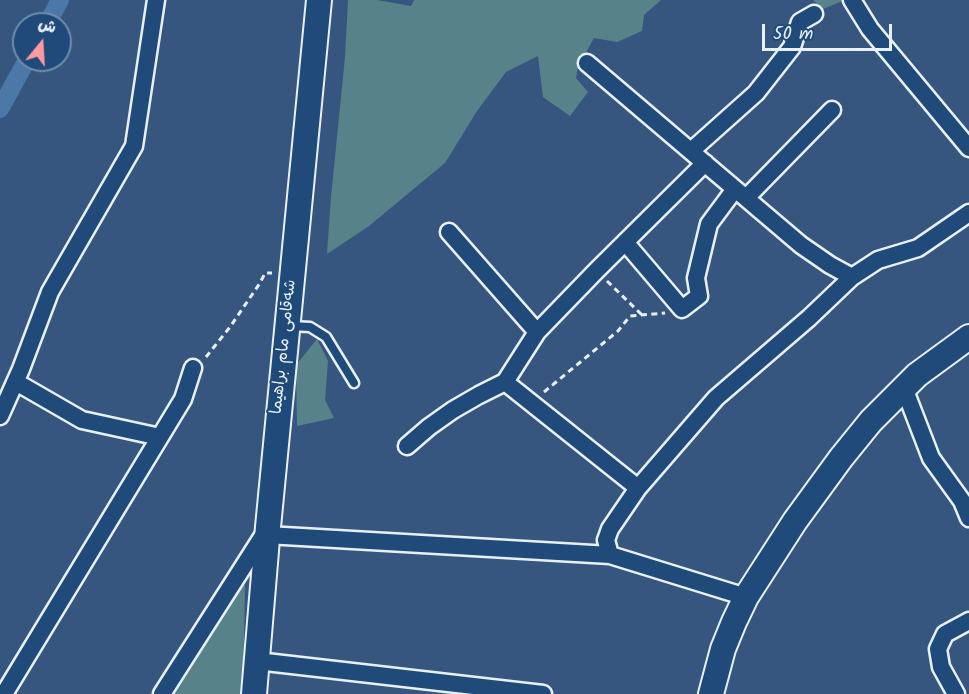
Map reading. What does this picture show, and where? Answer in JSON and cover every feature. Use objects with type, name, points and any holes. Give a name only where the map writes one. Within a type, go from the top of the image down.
[{"type":"street","points":[[0,416],[16,382],[50,292],[134,146],[156,0]]},
{"type":"street","name":"شەقامی مام براهیما","points":[[254,694],[267,531],[319,0]]},
{"type":"street","points":[[852,0],[870,29],[969,148]]},
{"type":"street","points":[[691,151],[756,93],[792,47],[800,22],[814,14]]},
{"type":"street","points":[[587,63],[801,245],[852,277]]},
{"type":"street","points":[[625,242],[682,309],[699,296],[696,278],[709,224],[832,110]]},
{"type":"street","points":[[407,446],[453,410],[505,382],[537,332],[705,164]]},
{"type":"street","points":[[610,555],[606,540],[610,529],[638,488],[716,398],[852,277],[878,260],[918,248],[969,213]]},
{"type":"street","points":[[449,232],[537,332]]},
{"type":"street","points":[[711,694],[723,649],[746,597],[795,521],[871,421],[917,375],[969,336]]},
{"type":"street","points":[[4,694],[183,399],[193,368]]},
{"type":"street","points":[[16,382],[82,420],[160,437]]},
{"type":"street","points":[[505,382],[638,488]]},
{"type":"street","points":[[904,388],[931,458],[962,501],[969,518]]},
{"type":"street","points":[[162,694],[267,531],[610,555],[746,597]]},
{"type":"street","points":[[956,694],[941,667],[938,648],[945,634],[969,621]]},
{"type":"street","points":[[257,661],[543,694]]},
{"type":"lane","points":[[287,326],[310,327],[326,337],[354,383]]},
{"type":"path","points":[[597,270],[642,315]]},
{"type":"path","points":[[193,368],[209,354],[230,327],[265,273],[275,273],[291,288]]},
{"type":"path","points":[[531,402],[618,331],[630,316],[682,309]]},
{"type":"green space","points":[[348,0],[377,0],[411,6],[414,0],[661,0],[644,15],[642,31],[617,42],[594,38],[578,67],[576,78],[588,92],[570,116],[543,97],[538,56],[506,72],[477,111],[445,163],[369,226],[327,254]]},
{"type":"green space","points":[[813,0],[845,0],[823,9]]},
{"type":"green space","points":[[317,339],[328,361],[325,400],[334,418],[297,426],[296,365]]},
{"type":"green space","points":[[245,585],[243,694],[173,694],[237,588]]},
{"type":"waterway","points":[[54,12],[60,0]]},
{"type":"waterway","points":[[0,109],[20,72]]}]
